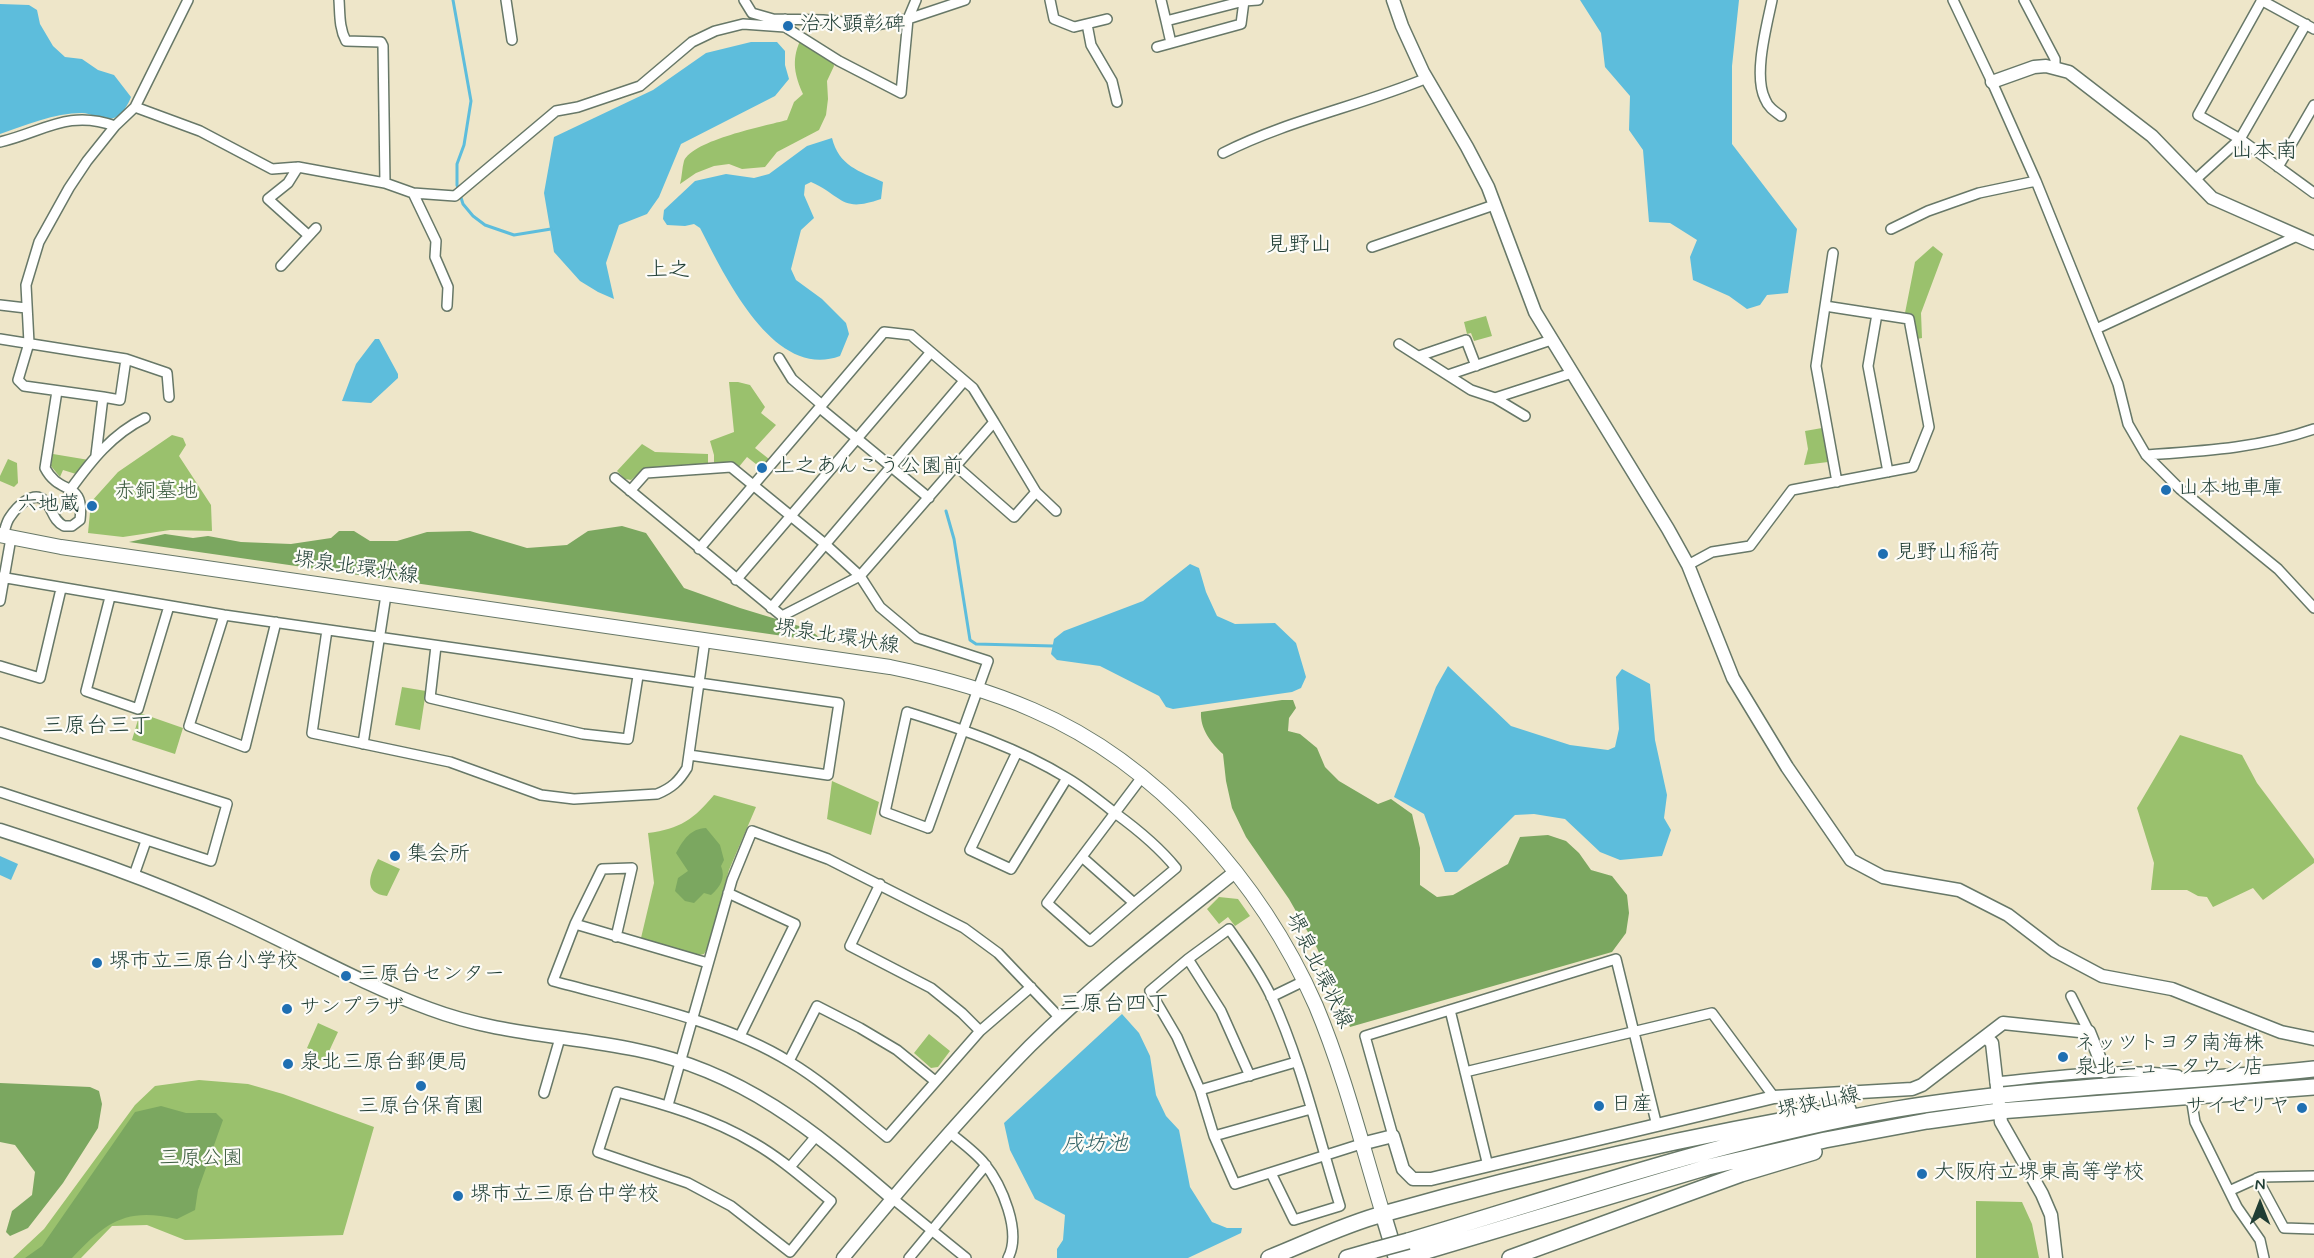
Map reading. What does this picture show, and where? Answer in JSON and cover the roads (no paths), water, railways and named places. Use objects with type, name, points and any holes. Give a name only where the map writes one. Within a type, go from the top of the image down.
[{"type":"main road","name":"堺泉北環状線","points":[[5,536],[61,547],[890,667],[978,689],[1034,710],[1096,744],[1142,777],[1189,819],[1235,872],[1266,913],[1304,981],[1333,1052],[1383,1214]]},
{"type":"main road","name":"堺狭山線","points":[[1405,1253],[1730,1145],[1996,1088],[2189,1080],[2314,1069]]},
{"type":"main road","name":"堺狭山線","points":[[1347,1258],[1375,1250],[1405,1253],[1708,1167],[1825,1140],[1927,1121],[1999,1112],[2314,1087]]},
{"type":"main road","points":[[1269,1258],[1383,1214],[1550,1171],[1748,1127],[1858,1108],[1896,1109]]},
{"type":"main road","points":[[1510,1258],[1741,1174],[1895,1128]]},
{"type":"main road","points":[[1383,1214],[1405,1253]]},
{"type":"street","points":[[126,359],[120,400],[24,386],[18,380],[29,343],[26,285],[39,242],[69,188],[115,126],[135,107],[187,0]]},
{"type":"street","points":[[339,0],[342,34],[346,41],[381,42],[383,46],[385,183]]},
{"type":"street","points":[[506,0],[512,40]]},
{"type":"street","points":[[744,0],[752,13],[785,23],[839,61],[901,93],[908,19],[916,0]]},
{"type":"street","points":[[135,107],[200,131],[272,168],[298,167],[385,183],[412,193],[455,196],[556,111],[578,107],[640,86],[692,42],[716,31],[743,24],[823,20],[876,25],[908,19],[965,0]]},
{"type":"street","points":[[1050,0],[1054,19],[1074,27],[1107,19]]},
{"type":"street","points":[[1161,0],[1171,43]]},
{"type":"street","points":[[1166,21],[1244,1],[1258,0]]},
{"type":"street","points":[[1393,0],[1402,26],[1427,78],[1467,147],[1494,205],[1535,312],[1668,528],[1688,565],[1733,678],[1787,767],[1851,860],[1883,877],[1959,890],[2008,915],[2055,951],[2102,976],[2172,989],[2281,1032],[2314,1039]]},
{"type":"street","points":[[1772,0],[1762,51],[1761,82],[1764,99],[1781,116]]},
{"type":"street","points":[[1953,0],[2036,181],[2118,384],[2128,424],[2146,455],[2180,489],[2278,569],[2314,608]]},
{"type":"street","points":[[2024,0],[2055,59],[2055,68]]},
{"type":"street","points":[[2195,180],[2240,139],[2310,27],[2262,0],[2198,115],[2240,139],[2314,192]]},
{"type":"street","points":[[1157,47],[1241,24],[1244,1]]},
{"type":"street","points":[[1087,24],[1091,45],[1112,81],[1117,102]]},
{"type":"street","points":[[1992,82],[2034,67],[2055,68],[2069,72],[2152,136],[2212,198],[2314,243]]},
{"type":"street","points":[[1223,153],[1257,136],[1394,92],[1427,78]]},
{"type":"street","points":[[2278,167],[2314,105]]},
{"type":"street","points":[[0,142],[49,124],[68,121],[102,121],[115,126]]},
{"type":"street","points":[[298,167],[288,183],[268,199],[308,235]]},
{"type":"street","points":[[1891,228],[1928,211],[1979,193],[2036,181]]},
{"type":"street","points":[[412,193],[436,241],[435,257],[448,287],[447,306]]},
{"type":"street","points":[[1372,247],[1494,205]]},
{"type":"street","points":[[281,266],[316,228]]},
{"type":"street","points":[[2096,329],[2297,236]]},
{"type":"street","points":[[1833,253],[1816,366],[1837,482]]},
{"type":"street","points":[[0,305],[26,308]]},
{"type":"street","points":[[1688,565],[1712,552],[1750,546],[1792,490],[1913,467],[1929,427],[1909,319],[1825,306]]},
{"type":"street","points":[[1877,314],[1868,366],[1888,472]]},
{"type":"street","points":[[699,549],[884,332],[911,335],[973,388],[1036,492],[1056,512]]},
{"type":"street","points":[[0,339],[126,359],[167,373],[169,397]]},
{"type":"street","points":[[1419,356],[1466,340],[1476,366]]},
{"type":"street","points":[[1448,375],[1551,340]]},
{"type":"street","points":[[1400,344],[1471,390],[1495,398],[1525,416]]},
{"type":"street","points":[[736,580],[931,352]]},
{"type":"street","points":[[779,358],[792,379],[857,439],[929,498]]},
{"type":"street","points":[[1495,398],[1572,373]]},
{"type":"street","points":[[771,608],[964,381]]},
{"type":"street","points":[[0,601],[5,536],[4,516],[31,497],[39,497],[46,501],[52,516],[58,523],[72,526],[80,520],[82,503],[78,495],[56,481],[45,468],[57,391]]},
{"type":"street","points":[[96,455],[103,397]]},
{"type":"street","points":[[70,490],[96,455],[131,425],[145,418]]},
{"type":"street","points":[[615,478],[782,616],[860,576],[994,422]]},
{"type":"street","points":[[2146,455],[2212,451],[2256,445],[2292,437],[2314,429]]},
{"type":"street","points":[[956,466],[1014,517],[1036,492]]},
{"type":"street","points":[[630,491],[646,473],[731,467],[825,544],[860,576],[880,607],[917,638],[988,661],[965,730],[928,828],[885,812],[907,712],[965,730],[1017,752],[1067,778],[1114,812],[1151,841],[1176,868],[1090,941],[1047,903],[1114,812],[1142,777]]},
{"type":"street","points":[[2,578],[224,615],[839,703],[828,775],[689,755]]},
{"type":"street","points":[[0,666],[40,678],[61,589]]},
{"type":"street","points":[[363,744],[386,595]]},
{"type":"street","points":[[110,597],[86,691],[138,709],[169,606]]},
{"type":"street","points":[[224,615],[189,726],[245,747],[276,622]]},
{"type":"street","points":[[327,630],[312,734],[450,762],[524,790],[574,799],[657,794],[668,790],[679,781],[687,768],[705,640]]},
{"type":"street","points":[[436,646],[430,699],[583,734],[628,739],[638,676]]},
{"type":"street","points":[[0,732],[226,804],[211,861],[0,792]]},
{"type":"street","points":[[1017,752],[970,849],[1011,869],[1067,778]]},
{"type":"street","points":[[0,830],[134,875],[236,919],[426,1008],[500,1030],[639,1050],[720,1076],[759,1095],[817,1135],[966,1258]]},
{"type":"street","points":[[668,1105],[728,893],[752,831],[828,859],[964,928],[998,953],[1060,1018]]},
{"type":"street","points":[[134,875],[146,841]]},
{"type":"street","points":[[1082,857],[1134,903]]},
{"type":"street","points":[[616,937],[632,868],[602,869],[575,924],[553,981],[692,1020],[740,1036],[789,1061],[828,1088],[887,1137],[980,1031],[1031,987]]},
{"type":"street","points":[[843,1258],[950,1132],[1030,1047],[1133,955],[1235,872]]},
{"type":"street","points":[[879,884],[850,946],[930,988],[962,1013],[980,1031]]},
{"type":"street","points":[[728,893],[795,924],[740,1036]]},
{"type":"street","points":[[575,924],[708,963]]},
{"type":"street","points":[[1271,1173],[1294,1220],[1340,1206],[1324,1155],[1311,1109],[1296,1062],[1271,997],[1229,929],[1150,991],[1177,1037],[1200,1090],[1214,1136],[1235,1184],[1324,1155],[1393,1136]]},
{"type":"street","points":[[1657,1126],[1616,958],[1365,1036],[1403,1169],[1413,1179],[1431,1179],[1488,1166],[1657,1126],[1774,1098],[1912,1089],[1922,1085],[2003,1023],[2089,1032]]},
{"type":"street","points":[[1188,959],[1221,1011],[1250,1076]]},
{"type":"street","points":[[1271,997],[1304,981]]},
{"type":"street","points":[[2071,996],[2105,1072]]},
{"type":"street","points":[[789,1061],[817,1006],[897,1050],[935,1081]]},
{"type":"street","points":[[1450,1010],[1488,1166]]},
{"type":"street","points":[[1465,1072],[1712,1013],[1774,1098]]},
{"type":"street","points":[[1986,1037],[1992,1043],[2001,1122],[2042,1194],[2051,1215],[2056,1258]]},
{"type":"street","points":[[544,1093],[560,1038]]},
{"type":"street","points":[[1200,1090],[1296,1062]]},
{"type":"street","points":[[1996,1088],[2105,1072],[2138,1071],[2178,1075],[2189,1080]]},
{"type":"street","points":[[617,1092],[668,1105],[721,1125],[755,1143],[790,1167],[831,1201],[790,1252],[731,1206],[688,1183],[598,1152],[617,1092]]},
{"type":"street","points":[[2191,1096],[2195,1122],[2237,1207],[2260,1240],[2264,1258]]},
{"type":"street","points":[[1214,1136],[1311,1109]]},
{"type":"street","points":[[950,1132],[986,1166],[1004,1200],[1014,1226],[1014,1241],[1008,1258]]},
{"type":"street","points":[[790,1167],[817,1135]]},
{"type":"street","points":[[909,1258],[986,1166]]},
{"type":"street","points":[[2229,1191],[2258,1178],[2314,1176]]},
{"type":"street","points":[[2258,1178],[2284,1228],[2314,1229]]},
{"type":"water","points":[[1580,0],[1739,0],[1732,66],[1732,144],[1797,229],[1788,293],[1767,295],[1760,305],[1747,309],[1729,296],[1693,280],[1690,257],[1697,240],[1670,223],[1649,222],[1643,150],[1629,130],[1630,96],[1605,67],[1601,33]]},
{"type":"water","points":[[0,4],[29,5],[37,10],[40,24],[53,46],[65,57],[82,59],[98,70],[114,75],[131,97],[122,112],[110,119],[82,113],[61,115],[0,134]]},
{"type":"water","points":[[751,42],[777,42],[785,51],[785,65],[789,79],[775,96],[681,144],[659,197],[647,214],[619,225],[606,263],[614,299],[580,281],[554,252],[544,193],[554,137],[653,90],[706,53]]},
{"type":"water","points":[[832,138],[835,147],[845,161],[858,171],[883,182],[881,199],[858,204],[843,201],[811,182],[805,185],[804,195],[814,218],[801,230],[791,269],[796,280],[822,299],[846,323],[849,334],[840,356],[816,360],[793,353],[773,339],[754,319],[737,295],[700,228],[694,224],[667,225],[663,219],[664,210],[695,181],[726,174],[754,178],[769,174],[807,146]]},
{"type":"water","points":[[375,339],[379,339],[398,378],[371,403],[342,401],[356,364]]},
{"type":"water","points":[[1190,564],[1199,568],[1206,592],[1217,616],[1235,624],[1275,623],[1296,643],[1306,677],[1301,688],[1292,692],[1173,709],[1166,707],[1159,696],[1100,666],[1057,660],[1051,654],[1054,639],[1064,631],[1143,601]]},
{"type":"water","points":[[1448,666],[1511,726],[1570,745],[1608,750],[1615,747],[1619,729],[1616,677],[1622,669],[1650,684],[1655,740],[1667,795],[1664,818],[1671,830],[1662,856],[1620,860],[1600,852],[1565,819],[1534,814],[1515,815],[1457,872],[1445,872],[1424,814],[1394,797],[1436,687]]},
{"type":"water","points":[[0,856],[18,864],[11,880],[0,875]]},
{"type":"water","name":"戌坊池","points":[[1122,1014],[1139,1033],[1150,1056],[1156,1095],[1166,1116],[1179,1130],[1190,1187],[1212,1222],[1227,1228],[1242,1228],[1241,1233],[1188,1258],[1057,1258],[1057,1249],[1063,1240],[1065,1215],[1035,1199],[1010,1150],[1004,1123]]},
{"type":"waterway","points":[[453,0],[471,101],[464,145],[457,164],[457,185],[463,204],[485,225],[514,235],[551,229]]},
{"type":"waterway","points":[[946,511],[954,539],[970,640],[976,644],[1053,646]]},
{"type":"place","name":"治水顕彰碑","points":[[788,26]]},
{"type":"place","name":"上之あんこう公園前","points":[[762,468]]},
{"type":"place","name":"山本地車庫","points":[[2166,490]]},
{"type":"place","name":"六地蔵","points":[[92,506]]},
{"type":"place","name":"見野山稲荷","points":[[1883,554]]},
{"type":"place","name":"集会所","points":[[395,856]]},
{"type":"place","name":"堺市立三原台小学校","points":[[97,963]]},
{"type":"place","name":"三原台センター","points":[[346,976]]},
{"type":"place","name":"サンプラザ","points":[[287,1009]]},
{"type":"place","name":"ネッツトヨタ南海株 泉北ニュータウン店","points":[[2063,1057]]},
{"type":"place","name":"泉北三原台郵便局","points":[[288,1064]]},
{"type":"place","name":"三原台保育園","points":[[421,1086]]},
{"type":"place","name":"日産","points":[[1599,1106]]},
{"type":"place","name":"サイゼリヤ","points":[[2302,1108]]},
{"type":"place","name":"大阪府立堺東高等学校","points":[[1922,1174]]},
{"type":"place","name":"堺市立三原台中学校","points":[[458,1196]]},
{"type":"district","name":"山本南","points":[[2264,152]]},
{"type":"district","name":"見野山","points":[[1299,246]]},
{"type":"district","name":"上之","points":[[668,271]]},
{"type":"district","name":"三原台三丁","points":[[97,727]]},
{"type":"district","name":"三原台四丁","points":[[1114,1005]]},
{"type":"park label","name":"赤銅墓地","points":[[156,493]]},
{"type":"park label","name":"三原公園","points":[[201,1160]]}]
